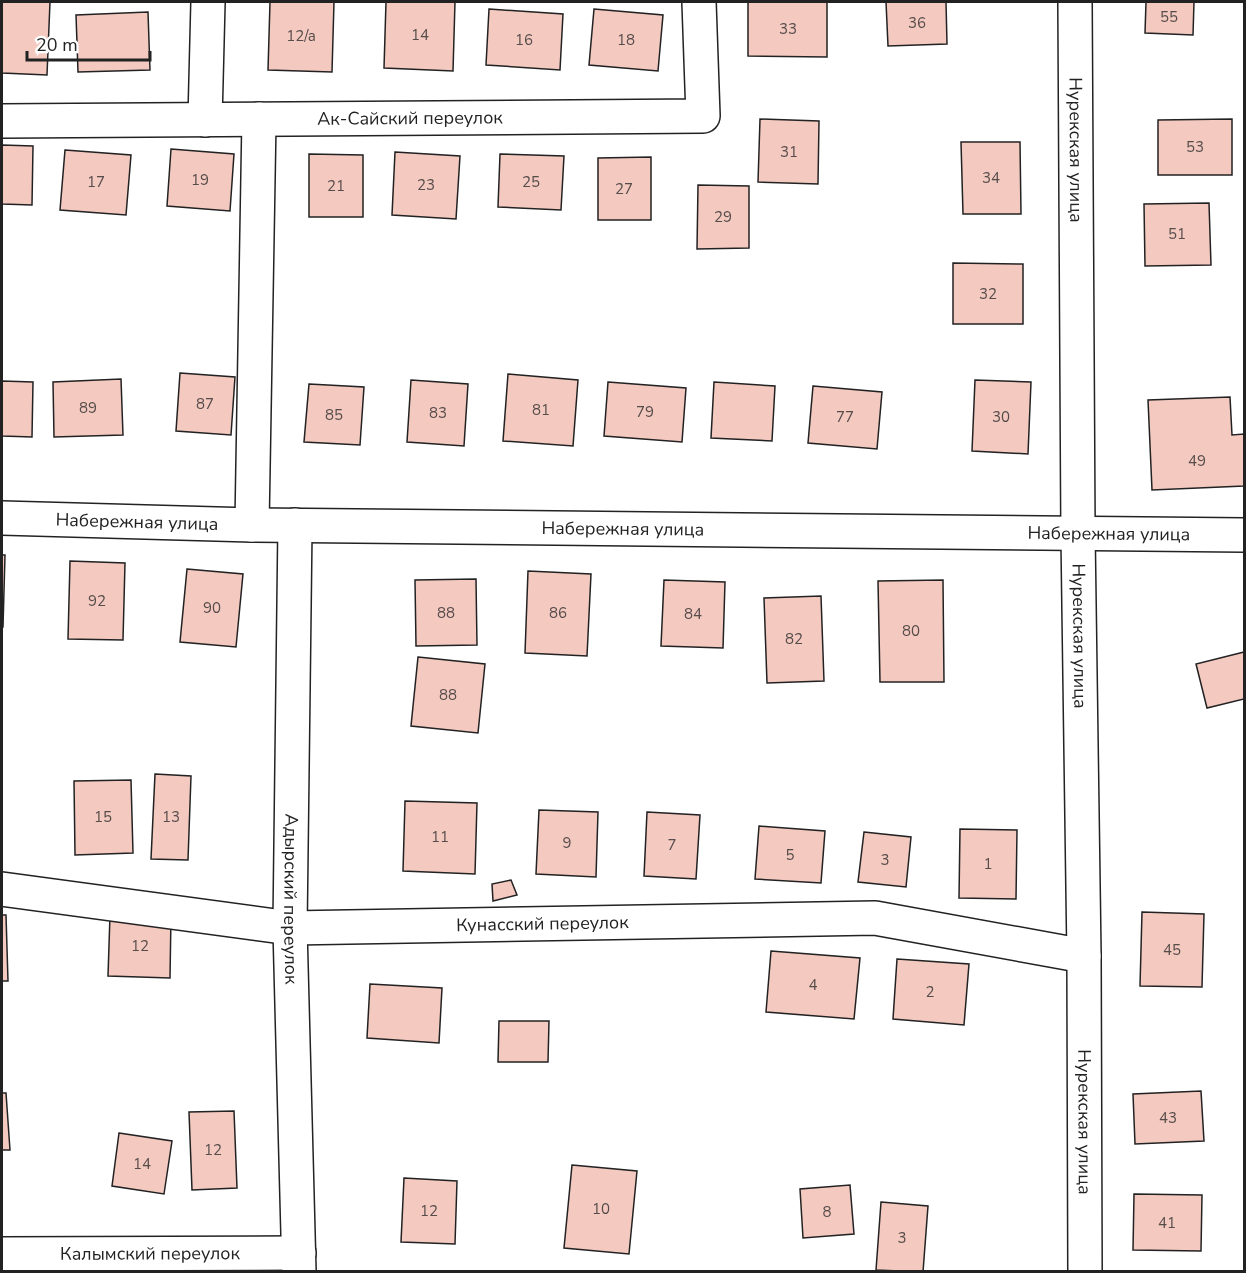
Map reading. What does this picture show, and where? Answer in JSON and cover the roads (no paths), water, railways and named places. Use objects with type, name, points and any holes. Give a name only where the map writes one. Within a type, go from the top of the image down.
[{"type":"street","points":[[205,120],[208,2]]},
{"type":"street","name":"Ак-Сайский переулок","points":[[2,121],[703,116],[699,2]]},
{"type":"street","name":"Нурекская улица","points":[[1075,2],[1086,1272]]},
{"type":"street","points":[[252,525],[259,119]]},
{"type":"street","name":"Набережная улица","points":[[2,518],[252,525],[1245,535]]},
{"type":"street","name":"Адырский переулок","points":[[296,525],[290,928],[299,1262]]},
{"type":"street","name":"Кунасский переулок","points":[[2,889],[290,928],[875,918],[1084,956]]},
{"type":"street","name":"Калымский переулок","points":[[2,1254],[299,1262]]}]
